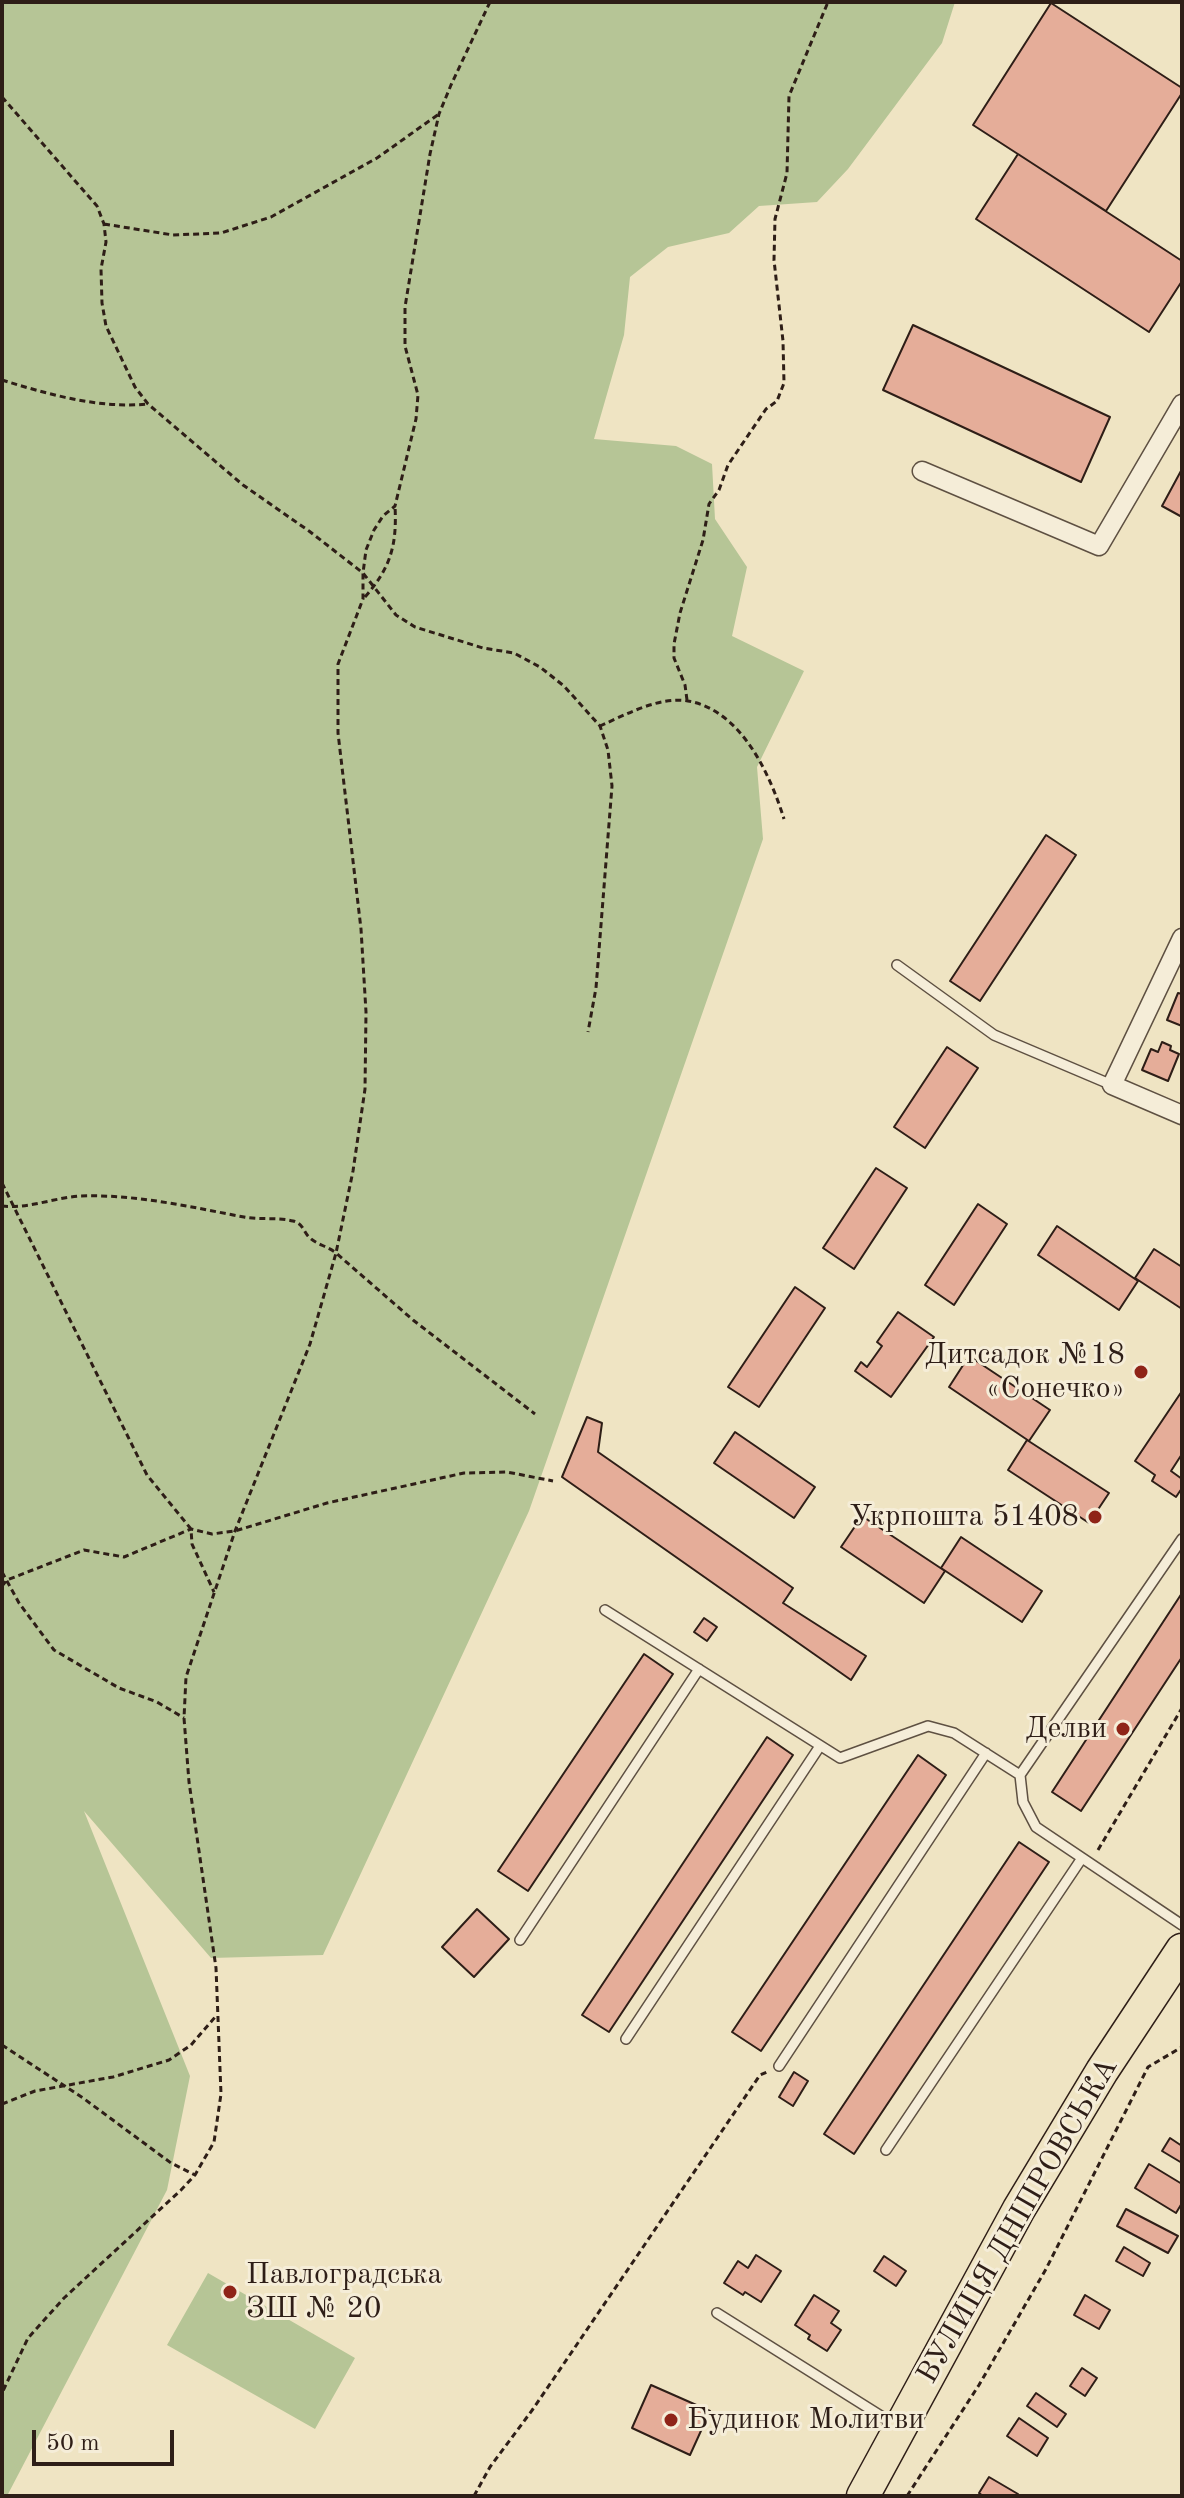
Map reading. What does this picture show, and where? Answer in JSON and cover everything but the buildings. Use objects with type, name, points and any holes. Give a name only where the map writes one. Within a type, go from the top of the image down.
[{"type":"highway","name":"ВУЛИЦЯ ДНІПРОВСЬКА","points":[[863,2496],[1019,2209],[1102,2071],[1182,1950]]},
{"type":"street","points":[[922,471],[1099,546],[1182,404]]},
{"type":"street","points":[[1182,938],[1176,969],[1112,1085],[1182,1115]]},
{"type":"lane","points":[[897,965],[994,1035],[1112,1085]]},
{"type":"lane","points":[[1182,1539],[1020,1775],[1023,1802],[1036,1827],[1182,1925]]},
{"type":"lane","points":[[605,1610],[840,1758],[928,1726],[954,1733],[1020,1775]]},
{"type":"lane","points":[[520,1940],[699,1669]]},
{"type":"lane","points":[[626,2039],[820,1746]]},
{"type":"lane","points":[[779,2066],[986,1753]]},
{"type":"lane","points":[[886,2150],[1086,1861]]},
{"type":"lane","points":[[717,2313],[900,2428]]},
{"type":"path","points":[[363,599],[382,578],[391,557],[395,538],[395,506],[416,419],[418,395],[405,346],[405,307],[424,185],[439,114],[490,2]]},
{"type":"path","points":[[687,700],[685,685],[674,658],[674,644],[680,613],[703,540],[709,504],[719,490],[728,465],[766,409],[777,401],[784,383],[783,341],[774,260],[775,219],[787,173],[787,110],[789,96],[828,2]]},
{"type":"path","points":[[2,97],[97,206],[104,224],[106,242],[101,269],[106,326],[135,387],[148,404],[243,485],[363,573],[396,615],[415,627],[483,648],[514,653],[540,667],[564,686],[600,726],[608,750],[612,786],[596,988],[588,1032]]},
{"type":"path","points":[[104,224],[173,235],[221,233],[271,217],[377,158],[439,114]]},
{"type":"path","points":[[2,380],[66,397],[131,406],[148,404]]},
{"type":"path","points":[[2,2393],[28,2338],[64,2298],[195,2175],[214,2142],[219,2120],[221,2094],[216,1968],[189,1782],[184,1718],[186,1677],[235,1531],[310,1344],[336,1253],[353,1171],[365,1089],[366,1012],[361,929],[338,733],[338,664],[363,599],[366,550],[383,516],[395,506]]},
{"type":"path","points":[[600,726],[658,704],[687,700],[705,706],[721,715],[746,741],[772,781],[784,819]]},
{"type":"path","points":[[2,1183],[147,1475],[191,1529],[192,1544],[214,1592]]},
{"type":"path","points":[[2,1206],[15,1208],[48,1199],[83,1196],[137,1199],[249,1218],[294,1221],[304,1227],[310,1238],[336,1253],[413,1320],[535,1414]]},
{"type":"path","points":[[2,1586],[7,1580],[84,1550],[124,1557],[191,1529],[212,1534],[235,1531],[327,1503],[464,1473],[507,1472],[553,1481]]},
{"type":"path","points":[[2,1572],[19,1603],[54,1650],[119,1688],[157,1702],[184,1718]]},
{"type":"path","points":[[1086,1861],[1182,1708]]},
{"type":"path","points":[[2,2104],[35,2091],[113,2077],[169,2060],[191,2045],[216,2016]]},
{"type":"path","points":[[2,2045],[83,2098],[171,2163],[195,2175]]},
{"type":"path","points":[[907,2496],[979,2385],[1046,2269],[1148,2067],[1182,2047]]},
{"type":"path","points":[[474,2496],[490,2467],[533,2409],[760,2075],[779,2066]]},
{"type":"green space","points":[[2,2],[955,2],[942,43],[848,169],[817,202],[759,206],[729,233],[668,247],[630,277],[624,335],[594,439],[676,446],[712,464],[715,519],[747,567],[732,636],[804,671],[757,767],[763,839],[529,1511],[323,1955],[211,1958],[84,1811],[190,2076],[167,2190],[7,2496],[2,2496]]},
{"type":"green space","points":[[208,2273],[355,2358],[315,2429],[167,2345]]},
{"type":"place","name":"Дитсадок №18 «Сонечко»","points":[[1141,1372]]},
{"type":"place","name":"Укрпошта 51408","points":[[1095,1517]]},
{"type":"place","name":"Делви","points":[[1123,1729]]},
{"type":"place","name":"Павлоградська ЗШ № 20","points":[[230,2292]]},
{"type":"place","name":"Будинок Молитви","points":[[671,2420]]}]
